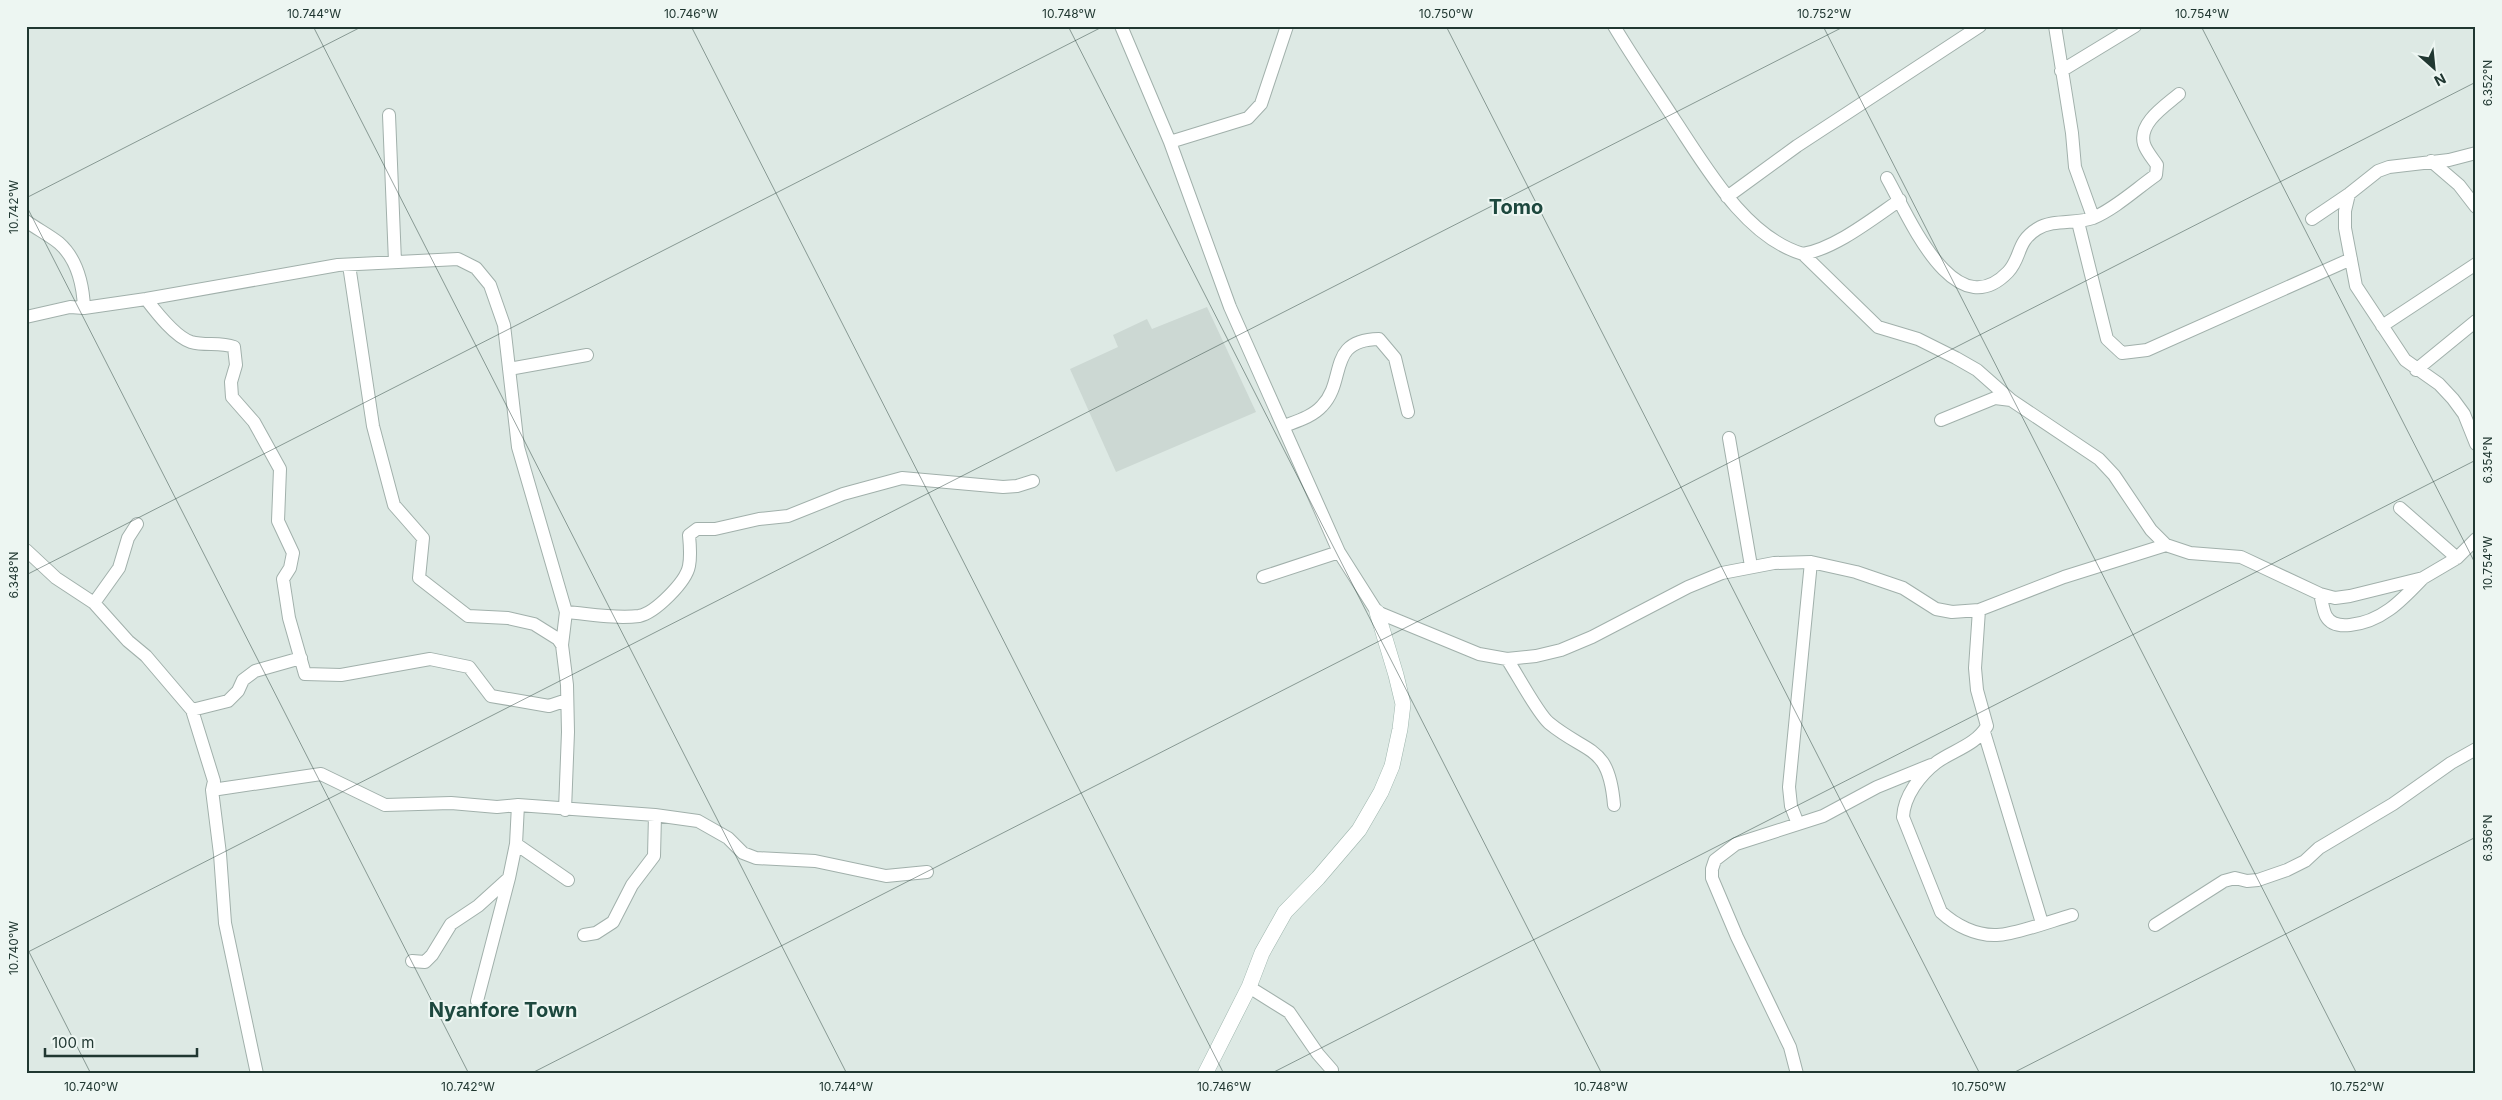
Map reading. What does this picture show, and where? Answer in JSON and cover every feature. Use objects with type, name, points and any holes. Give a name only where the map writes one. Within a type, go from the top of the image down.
[{"type":"street","points":[[1121,26],[1170,142],[1230,307],[1339,552],[1377,612],[1403,704],[1392,766],[1381,792],[1359,830],[1318,878],[1285,912],[1262,953],[1250,987],[1205,1074]]},
{"type":"street","points":[[1170,142],[1248,118],[1256,112],[1261,104],[1287,26]]},
{"type":"street","points":[[1614,26],[1727,196],[1771,239],[1790,250],[1803,254],[1815,252],[1838,240],[1900,200]]},
{"type":"street","points":[[2055,26],[2072,133],[2075,167],[2093,218]]},
{"type":"street","points":[[2061,71],[2135,26]]},
{"type":"street","points":[[1727,196],[1971,29]]},
{"type":"street","points":[[1888,178],[1916,230],[1946,272],[1955,281],[1970,287],[1979,288],[2008,272],[2026,237],[2039,227],[2093,218],[2110,209],[2156,175],[2157,165],[2144,146],[2146,127],[2152,118],[2179,94]]},
{"type":"street","points":[[389,114],[396,262]]},
{"type":"street","points":[[2312,219],[2349,194],[2378,171],[2431,161],[2449,160],[2476,153]]},
{"type":"street","points":[[2431,161],[2459,185],[2476,208]]},
{"type":"street","points":[[2349,194],[2345,211],[2345,228],[2356,286],[2405,360],[2416,370],[2439,384],[2454,399],[2473,426],[2476,444]]},
{"type":"street","points":[[26,221],[58,242],[72,256],[84,291],[84,308]]},
{"type":"street","points":[[2078,222],[2107,339],[2122,353],[2147,350],[2350,259]]},
{"type":"street","points":[[1803,254],[1878,327],[1918,339],[1977,370],[2011,400],[2099,459],[2114,475],[2151,530],[2166,545],[2190,553],[2241,558],[2320,594],[2335,598],[2423,578]]},
{"type":"street","points":[[26,317],[70,307],[84,308],[146,299],[349,265],[458,258],[476,268],[490,285],[504,325],[518,447],[566,612],[562,645],[568,732],[565,810]]},
{"type":"street","points":[[2382,326],[2476,264]]},
{"type":"street","points":[[349,265],[373,426],[394,505],[423,538],[419,578],[468,616],[508,618],[534,624],[558,639],[562,645]]},
{"type":"street","points":[[146,299],[163,320],[190,342],[224,344],[234,347],[236,365],[231,382],[232,397],[254,422],[280,469],[278,521],[293,553],[290,568],[283,579],[289,618],[305,674],[341,675],[430,659],[469,667],[491,696],[549,706],[567,700]]},
{"type":"street","points":[[2416,370],[2476,321]]},
{"type":"street","points":[[1284,426],[1312,415],[1322,406],[1331,394],[1338,364],[1352,345],[1365,340],[1379,339],[1394,358],[1408,412]]},
{"type":"street","points":[[508,369],[587,355]]},
{"type":"street","points":[[1941,420],[1995,398],[2011,400]]},
{"type":"street","points":[[1729,438],[1751,566]]},
{"type":"street","points":[[566,612],[621,617],[642,616],[665,600],[684,577],[689,567],[689,535],[697,529],[715,529],[759,519],[788,516],[843,494],[902,478],[1003,487],[1017,486],[1034,481]]},
{"type":"street","points":[[2400,508],[2457,558]]},
{"type":"street","points":[[94,603],[119,568],[128,538],[137,524]]},
{"type":"street","points":[[2320,594],[2327,618],[2340,626],[2361,624],[2384,614],[2402,600],[2423,578],[2457,558],[2476,539]]},
{"type":"street","points":[[1377,612],[1479,654],[1507,659],[1536,656],[1561,650],[1592,637],[1688,587],[1722,573],[1751,566],[1811,562],[1887,581],[1903,588],[1936,610],[1952,612],[1980,610],[2073,574],[2166,545]]},
{"type":"street","points":[[26,550],[56,578],[94,603],[128,641],[146,656],[192,710],[214,781],[212,790],[220,854],[225,923],[257,1074]]},
{"type":"street","points":[[1262,577],[1339,552]]},
{"type":"street","points":[[1798,824],[1791,806],[1789,787],[1811,562]]},
{"type":"street","points":[[1793,1071],[1790,1047],[1736,937],[1712,878],[1712,868],[1715,860],[1736,844],[1823,816],[1877,787],[1937,762],[1965,747],[1984,732],[1987,726],[1977,690],[1975,668],[1980,610]]},
{"type":"street","points":[[192,710],[228,701],[238,691],[243,680],[255,671],[301,658]]},
{"type":"street","points":[[1507,659],[1548,722],[1601,757],[1612,788],[1614,805]]},
{"type":"street","points":[[1984,732],[2042,924]]},
{"type":"street","points":[[2155,925],[2224,881],[2235,878],[2247,881],[2258,880],[2288,870],[2305,861],[2320,848],[2393,804],[2451,763],[2476,749]]},
{"type":"street","points":[[1937,762],[1910,793],[1904,808],[1903,817],[1941,912],[1951,922],[1961,927],[1997,936],[2072,915]]},
{"type":"street","points":[[212,790],[321,774],[386,805],[451,803],[497,807],[518,805],[565,810],[655,815],[698,821],[728,838],[743,853],[756,858],[815,861],[886,876],[927,872]]},
{"type":"street","points":[[477,1001],[509,878],[516,844],[518,805]]},
{"type":"street","points":[[584,935],[596,933],[613,922],[632,885],[654,856],[655,815]]},
{"type":"street","points":[[516,844],[568,880]]},
{"type":"street","points":[[412,961],[425,962],[432,955],[451,924],[478,906],[509,878]]},
{"type":"street","points":[[1250,987],[1288,1012],[1332,1070]]},
{"type":"shaded area","points":[[1207,307],[1256,412],[1116,472],[1070,369],[1118,347],[1113,335],[1147,319],[1152,329]]},
{"type":"district","name":"Tomo","points":[[1516,207]]},
{"type":"district","name":"Nyanfore Town","points":[[503,1010]]}]
